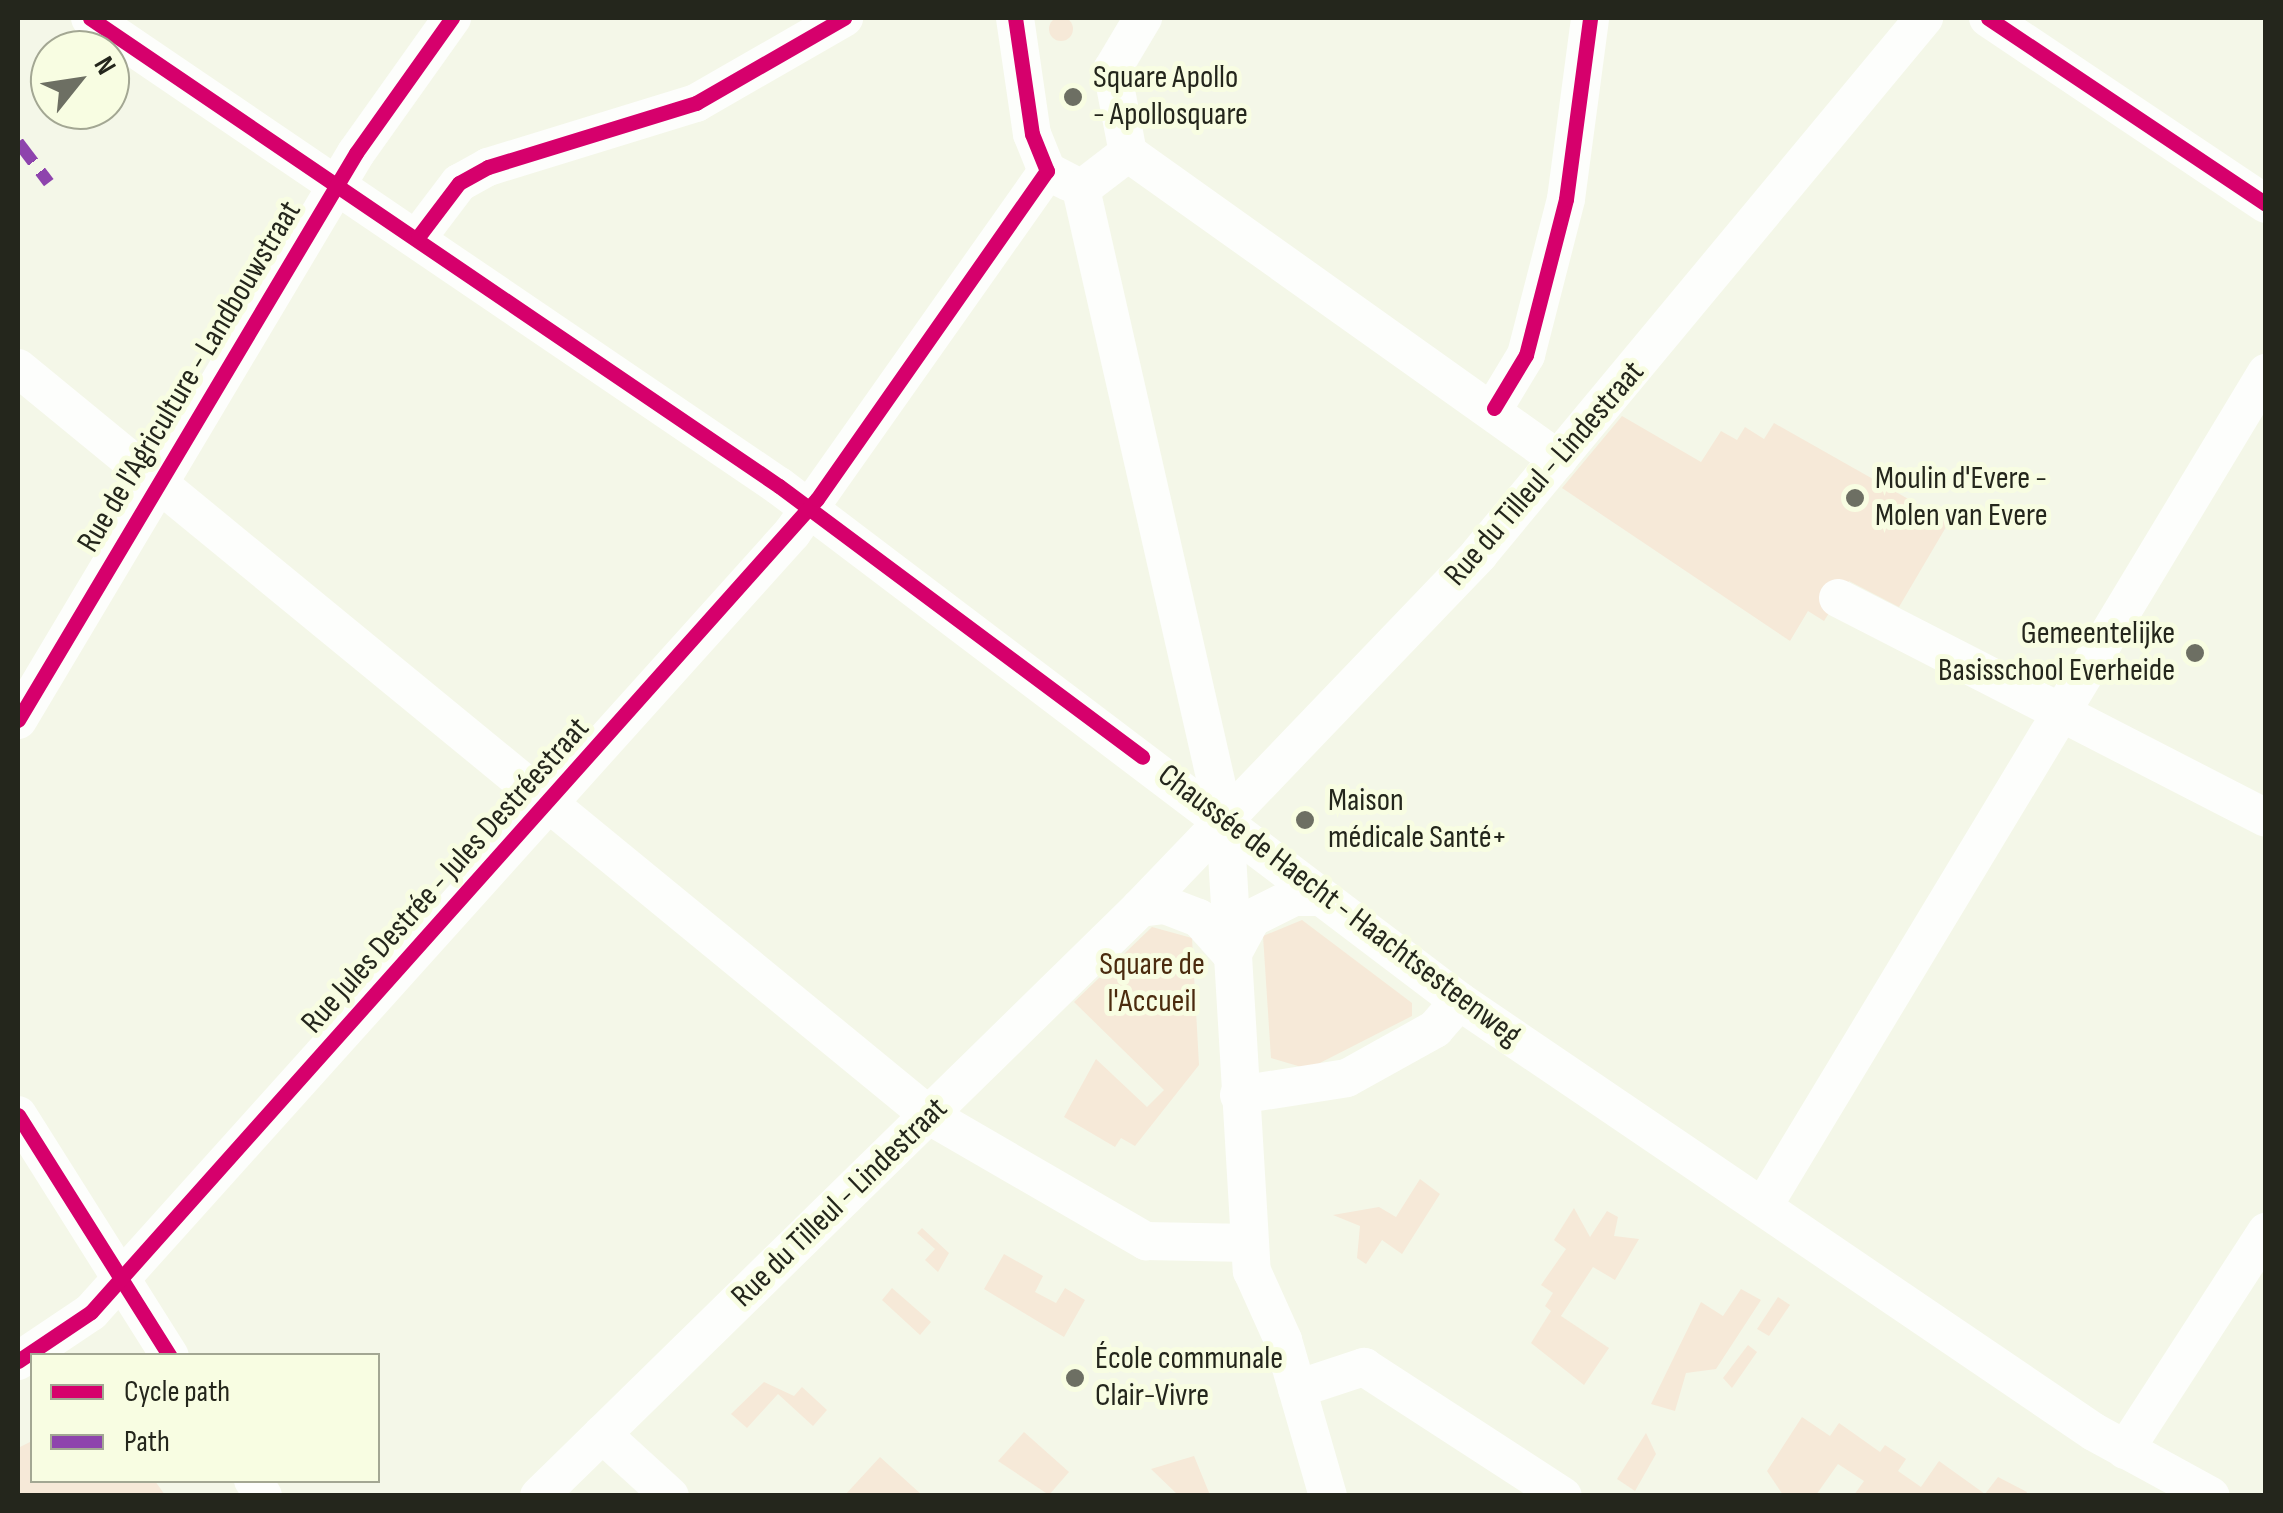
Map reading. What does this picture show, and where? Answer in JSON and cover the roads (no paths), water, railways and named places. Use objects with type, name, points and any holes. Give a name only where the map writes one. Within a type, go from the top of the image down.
[{"type":"street","name":"Chaussée de Haecht - Haachtsesteenweg","points":[[90,18],[338,182],[810,510],[1142,757],[1459,1001],[2125,1450],[2211,1496]]},
{"type":"street","name":"Rue de l'Agriculture - Landbouwstraat","points":[[18,720],[338,182],[452,18]]},
{"type":"street","points":[[418,237],[459,182],[488,168],[696,104],[844,18]]},
{"type":"street","points":[[1015,18],[1032,134],[1048,171],[1081,189],[1225,821],[1249,1243],[1328,1496]]},
{"type":"street","points":[[1142,18],[1112,70],[1128,153],[1494,408],[1558,459]]},
{"type":"street","points":[[1494,408],[1526,355],[1566,199],[1590,18]]},
{"type":"street","name":"Rue du Tilleul - Lindestraat","points":[[539,1496],[930,1116],[1225,821],[1558,459],[1924,18]]},
{"type":"street","points":[[1988,18],[2266,204]]},
{"type":"street","points":[[1081,189],[1128,153]]},
{"type":"street","name":"Rue Jules Destrée - Jules Destréestraat","points":[[18,1361],[91,1312],[810,510],[1048,171]]},
{"type":"street","points":[[18,368],[930,1116],[1146,1241],[1249,1243]]},
{"type":"street","points":[[1764,1206],[2266,373]]},
{"type":"street","points":[[1838,598],[2059,717],[2266,818]]},
{"type":"street","points":[[1142,757],[1181,748],[1198,714]]},
{"type":"street","points":[[1232,955],[1252,918],[1294,897],[1319,897]]},
{"type":"street","points":[[1140,908],[1165,904],[1199,918],[1232,955]]},
{"type":"street","points":[[1238,1095],[1347,1078],[1436,1029],[1459,1001]]},
{"type":"street","points":[[18,1116],[168,1353]]},
{"type":"street","points":[[2125,1450],[2266,1232]]},
{"type":"street","points":[[1297,1390],[1364,1367],[1563,1496]]},
{"type":"street","points":[[602,1434],[670,1496]]},
{"type":"place","name":"Square Apollo - Apollosquare","points":[[1073,97]]},
{"type":"place","name":"Moulin d'Evere - Molen van Evere","points":[[1855,498]]},
{"type":"place","name":"Gemeentelijke Basisschool Everheide","points":[[2195,653]]},
{"type":"place","name":"Maison médicale Santé+","points":[[1305,820]]},
{"type":"place","name":"École communale Clair-Vivre","points":[[1075,1378]]},
{"type":"park label","name":"Square de l'Accueil","points":[[1152,984]]}]
